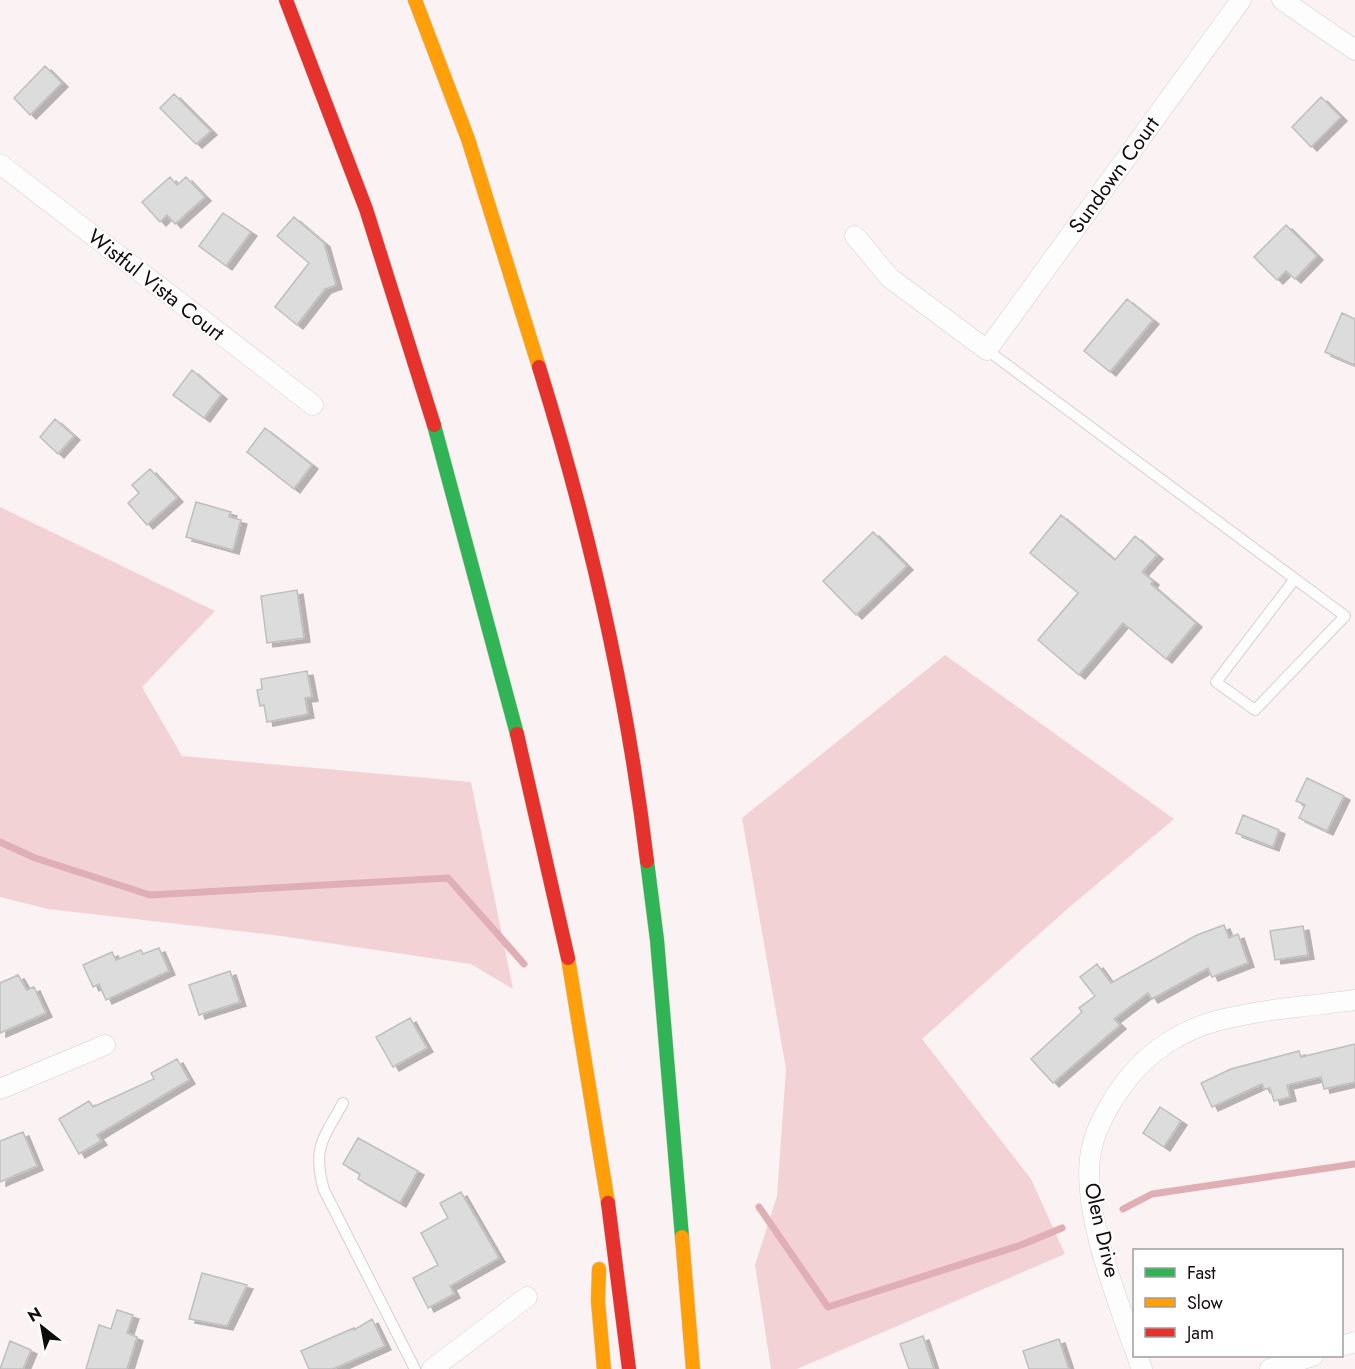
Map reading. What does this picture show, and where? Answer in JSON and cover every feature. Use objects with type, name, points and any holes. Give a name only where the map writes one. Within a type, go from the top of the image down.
[{"type":"highway","points":[[286,0],[354,176],[405,324],[448,467],[508,694],[545,850],[577,1003],[602,1156],[628,1369]]},
{"type":"highway","points":[[415,0],[468,139],[560,435],[614,652],[638,785],[649,864],[693,1369]]},
{"type":"highway","points":[[602,1156],[598,1301],[604,1369]]},
{"type":"street","name":"Sundown Court","points":[[987,350],[1241,0]]},
{"type":"street","points":[[1282,0],[1355,50]]},
{"type":"street","name":"Wistful Vista Court","points":[[0,164],[313,405]]},
{"type":"street","points":[[855,236],[890,278],[987,350]]},
{"type":"street","name":"Olen Drive","points":[[1133,1345],[1106,1260],[1090,1196],[1090,1156],[1103,1116],[1116,1095],[1147,1058],[1192,1030],[1220,1020],[1355,1000]]},
{"type":"street","points":[[0,1089],[105,1045]]},
{"type":"street","points":[[432,1369],[527,1297]]},
{"type":"street","points":[[1270,1369],[1310,1357]]},
{"type":"lane","points":[[987,350],[1345,616],[1255,710],[1216,682],[1294,580]]},
{"type":"lane","points":[[343,1103],[320,1146],[318,1167],[324,1190],[415,1369]]},
{"type":"shaded area","points":[[0,507],[215,611],[142,687],[182,756],[471,782],[513,989],[471,964],[281,936],[48,909],[0,897]]},
{"type":"shaded area","points":[[945,655],[1174,819],[1065,911],[922,1039],[1031,1179],[1065,1254],[797,1369],[771,1369],[755,1265],[777,1196],[786,1069],[742,818]]},
{"type":"building","points":[[45,66],[62,83],[30,115],[14,98]]},
{"type":"building","points":[[174,94],[211,131],[196,144],[160,108]]},
{"type":"building","points":[[1321,97],[1341,117],[1311,147],[1292,127]]},
{"type":"building","points":[[170,177],[177,185],[186,177],[205,197],[175,224],[167,215],[160,222],[142,202]]},
{"type":"building","points":[[223,213],[251,232],[226,266],[199,246]]},
{"type":"building","points":[[294,217],[324,243],[336,285],[325,289],[297,325],[275,307],[309,263],[277,236]]},
{"type":"building","points":[[1286,225],[1317,256],[1295,279],[1286,271],[1277,280],[1254,257]]},
{"type":"building","points":[[1127,299],[1153,320],[1110,372],[1084,351]]},
{"type":"building","points":[[1342,313],[1355,319],[1355,365],[1325,352]]},
{"type":"building","points":[[192,370],[221,395],[204,418],[173,395]]},
{"type":"building","points":[[55,419],[74,436],[58,454],[40,437]]},
{"type":"building","points":[[265,428],[312,465],[294,489],[247,452]]},
{"type":"building","points":[[150,469],[177,498],[147,525],[128,503],[139,493],[132,485]]},
{"type":"building","points":[[196,502],[231,512],[229,517],[241,520],[233,550],[186,537]]},
{"type":"building","points":[[1061,515],[1115,560],[1135,536],[1157,555],[1142,572],[1153,581],[1151,584],[1196,623],[1166,659],[1123,623],[1079,675],[1038,640],[1078,593],[1030,553]]},
{"type":"building","points":[[873,532],[907,566],[856,615],[823,581]]},
{"type":"building","points":[[297,590],[304,638],[267,643],[261,596]]},
{"type":"building","points":[[307,671],[312,697],[305,698],[308,714],[267,722],[264,705],[260,706],[257,690],[262,689],[261,679]]},
{"type":"building","points":[[1307,778],[1344,796],[1327,831],[1299,818],[1305,805],[1296,801]]},
{"type":"building","points":[[1243,815],[1279,830],[1273,847],[1236,833]]},
{"type":"building","points":[[1224,925],[1229,938],[1238,934],[1248,963],[1212,977],[1208,968],[1152,999],[1148,993],[1114,1019],[1120,1025],[1053,1083],[1031,1059],[1082,1012],[1079,1008],[1095,996],[1080,977],[1097,964],[1111,983],[1197,935]]},
{"type":"building","points":[[1303,926],[1308,955],[1275,960],[1270,931]]},
{"type":"building","points":[[159,948],[169,971],[106,1000],[99,984],[93,987],[83,965],[112,952],[116,960],[141,950],[143,954]]},
{"type":"building","points":[[230,971],[240,1002],[199,1015],[189,985]]},
{"type":"building","points":[[18,975],[27,990],[34,987],[46,1013],[0,1033],[0,983]]},
{"type":"building","points":[[410,1018],[427,1048],[393,1067],[376,1037]]},
{"type":"building","points":[[1355,1044],[1355,1082],[1324,1089],[1321,1077],[1287,1085],[1290,1097],[1274,1101],[1270,1088],[1264,1089],[1262,1084],[1212,1107],[1201,1083],[1231,1069],[1299,1051],[1301,1057]]},
{"type":"building","points":[[177,1059],[189,1080],[97,1135],[101,1141],[79,1154],[59,1119],[89,1101],[93,1107],[154,1079],[151,1073]]},
{"type":"building","points":[[1160,1107],[1181,1121],[1164,1147],[1143,1133]]},
{"type":"building","points":[[23,1132],[37,1166],[0,1182],[0,1141]]},
{"type":"building","points":[[358,1138],[418,1171],[400,1203],[358,1179],[360,1174],[343,1164]]},
{"type":"building","points":[[461,1192],[499,1258],[450,1286],[454,1294],[428,1308],[413,1278],[438,1265],[421,1233],[448,1218],[440,1203]]},
{"type":"building","points":[[202,1273],[247,1285],[227,1326],[189,1319]]},
{"type":"building","points":[[117,1310],[133,1315],[127,1333],[137,1337],[127,1369],[86,1369],[99,1325],[111,1329]]},
{"type":"building","points":[[372,1319],[385,1346],[333,1369],[309,1369],[301,1351],[354,1328],[354,1330]]},
{"type":"building","points":[[923,1336],[934,1369],[909,1369],[900,1344]]},
{"type":"building","points":[[1059,1339],[1069,1369],[1029,1369],[1023,1351]]},
{"type":"building","points":[[10,1341],[31,1350],[23,1369],[0,1369]]},
{"type":"waterway","points":[[0,842],[35,858],[150,895],[448,878],[524,964]]},
{"type":"waterway","points":[[1123,1209],[1152,1194],[1355,1164]]},
{"type":"waterway","points":[[759,1207],[828,1307],[1021,1245],[1062,1228]]},
{"type":"traffic: fast","points":[[434,425],[517,734]]},
{"type":"traffic: fast","points":[[647,861],[657,940],[682,1237]]},
{"type":"traffic: slow","points":[[415,0],[468,139],[539,367]]},
{"type":"traffic: slow","points":[[568,958],[608,1203]]},
{"type":"traffic: slow","points":[[682,1237],[693,1369]]},
{"type":"traffic: slow","points":[[599,1269],[598,1301],[604,1369]]},
{"type":"traffic: jam","points":[[286,0],[366,209],[434,425]]},
{"type":"traffic: jam","points":[[539,367],[574,488],[604,611],[629,736],[647,861]]},
{"type":"traffic: jam","points":[[517,734],[568,958]]},
{"type":"traffic: jam","points":[[608,1203],[629,1369]]}]
